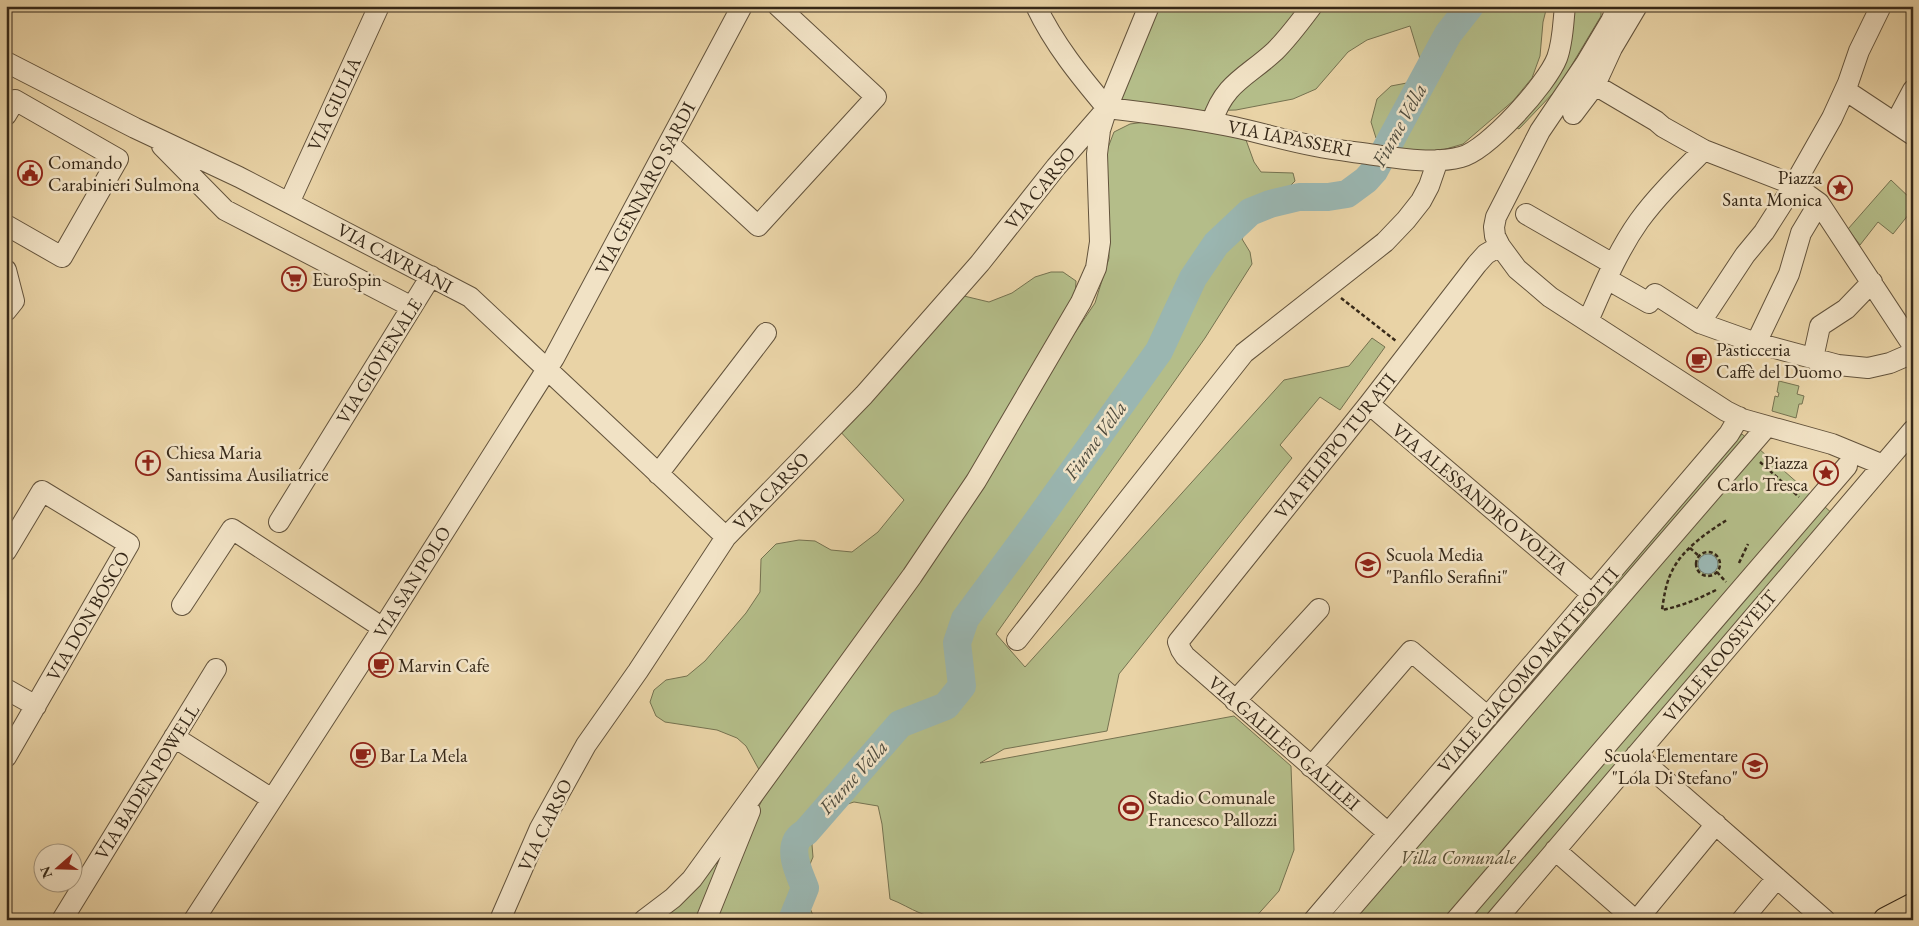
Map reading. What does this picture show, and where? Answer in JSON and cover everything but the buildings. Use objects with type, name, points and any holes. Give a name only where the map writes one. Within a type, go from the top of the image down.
[{"type":"main road","points":[[1886,920],[1913,906]]},
{"type":"street","name":"VIA GIULIA","points":[[289,203],[379,6]]},
{"type":"street","name":"VIA GENNARO SARDI","points":[[547,369],[742,6]]},
{"type":"street","points":[[669,144],[758,226],[876,97],[778,6]]},
{"type":"street","points":[[1036,6],[1047,30],[1078,73],[1107,108]]},
{"type":"street","points":[[644,920],[673,898],[692,879],[912,576],[970,489],[1081,302],[1096,268],[1100,242],[1097,154],[1100,130],[1107,108],[1149,6]]},
{"type":"street","points":[[1212,122],[1216,110],[1229,88],[1286,39],[1312,6]]},
{"type":"street","name":"VIA IAPASSERI","points":[[1107,108],[1212,122],[1315,146],[1398,158],[1438,160],[1464,157],[1477,150],[1512,118],[1547,76],[1557,58],[1562,38],[1565,6]]},
{"type":"street","points":[[1618,6],[1586,63],[1540,131],[1501,206],[1494,227],[1500,246],[1517,269],[1550,297],[1697,394],[1739,417],[1832,444],[1883,465]]},
{"type":"street","points":[[1573,114],[1595,86],[1612,48],[1637,6]]},
{"type":"street","points":[[1700,323],[1745,255],[1764,232],[1794,185],[1832,118],[1845,90],[1859,51],[1881,6]]},
{"type":"street","name":"VIA CAVRIANI","points":[[6,62],[153,137],[207,161],[470,297],[726,537]]},
{"type":"street","points":[[1595,86],[1704,150],[1794,185],[1819,203],[1913,346]]},
{"type":"street","points":[[1845,90],[1913,135]]},
{"type":"street","points":[[1896,122],[1913,90]]},
{"type":"street","points":[[6,115],[15,100],[118,160],[62,257],[6,225]]},
{"type":"street","name":"VIA CARSO","points":[[500,920],[540,828],[586,745],[638,671],[726,537],[864,395],[980,263],[1056,167],[1107,108]]},
{"type":"street","points":[[153,137],[225,210],[412,307]]},
{"type":"street","points":[[1588,321],[1610,271],[1637,223],[1652,204],[1704,150]]},
{"type":"street","points":[[1017,640],[1244,353],[1379,247],[1406,220],[1421,201],[1429,186],[1438,160]]},
{"type":"street","points":[[1756,343],[1789,274],[1801,233],[1819,203]]},
{"type":"street","points":[[1526,214],[1610,271],[1649,303],[1655,294],[1700,323],[1756,343],[1838,365],[1868,368],[1890,363],[1913,353]]},
{"type":"street","name":"VIA FILIPPO TURATI","points":[[1180,650],[1178,642],[1182,636],[1369,404],[1477,264],[1486,254],[1500,246]]},
{"type":"street","points":[[6,270],[14,301],[6,311]]},
{"type":"street","name":"VIA GIOVENALE","points":[[279,522],[431,276]]},
{"type":"street","points":[[1813,358],[1820,326],[1846,309],[1872,282]]},
{"type":"street","points":[[658,474],[766,334]]},
{"type":"street","name":"VIA SAN POLO","points":[[194,920],[383,628],[547,369]]},
{"type":"street","name":"VIA ALESSANDRO VOLTA","points":[[1369,404],[1592,594]]},
{"type":"street","name":"VIALE GIACOMO MATTEOTTI","points":[[1314,920],[1729,434],[1739,417]]},
{"type":"street","points":[[1341,920],[1764,431]]},
{"type":"street","name":"VIALE ROOSEVELT","points":[[1496,920],[1883,465],[1910,438]]},
{"type":"street","points":[[1456,920],[1847,466]]},
{"type":"street","name":"VIA DON BOSCO","points":[[6,550],[42,491],[129,544],[6,757]]},
{"type":"street","points":[[182,605],[232,529],[383,628]]},
{"type":"street","points":[[1236,701],[1319,609]]},
{"type":"street","name":"VIA GALILEO GALILEI","points":[[1180,650],[1388,833]]},
{"type":"street","points":[[1311,767],[1411,651],[1488,716]]},
{"type":"street","name":"VIA BADEN POWELL","points":[[62,920],[216,669]]},
{"type":"street","points":[[6,689],[36,706]]},
{"type":"street","points":[[174,737],[272,799]]},
{"type":"street","points":[[1636,755],[1825,920]]},
{"type":"street","points":[[706,920],[761,784]]},
{"type":"street","points":[[1555,850],[1636,920],[1716,824]]},
{"type":"street","points":[[1742,920],[1777,878]]},
{"type":"path","points":[[1328,288],[1380,329]]},
{"type":"path","points":[[1748,451],[1812,508]]},
{"type":"path","points":[[1718,588],[1696,600],[1662,610],[1665,590],[1672,570],[1690,548],[1714,527],[1727,520]]},
{"type":"path","points":[[1738,564],[1748,544]]},
{"type":"path","points":[[1690,548],[1698,556]]},
{"type":"path","points":[[1706,552],[1718,557],[1720,565],[1717,572],[1706,576],[1699,573],[1695,562],[1698,556],[1706,552]]},
{"type":"path","points":[[1717,572],[1726,581]]},
{"type":"path","points":[[1722,585],[1730,576]]},
{"type":"green space","points":[[1157,6],[1547,6],[1543,22],[1540,56],[1532,78],[1513,101],[1463,144],[1439,151],[1405,151],[1376,138],[1371,122],[1377,99],[1391,86],[1412,82],[1421,62],[1410,26],[1367,40],[1348,52],[1316,89],[1293,99],[1236,110],[1167,112],[1114,100]]},
{"type":"green space","points":[[1574,6],[1601,6],[1601,16],[1558,88],[1519,129],[1514,126]]},
{"type":"green space","points":[[1153,121],[1189,126],[1246,140],[1254,162],[1261,172],[1293,173],[1295,181],[1289,187],[1260,198],[1242,239],[1250,252],[1252,264],[1205,338],[996,634],[1025,667],[1284,380],[1349,366],[1372,338],[1385,347],[1340,410],[1320,397],[1280,445],[1292,458],[1119,674],[1107,731],[1004,749],[980,763],[1234,716],[1291,766],[1294,850],[1279,891],[1253,920],[951,920],[931,916],[890,899],[882,824],[878,806],[854,802],[841,806],[817,826],[812,845],[813,857],[808,869],[798,880],[815,920],[713,920],[754,816],[773,779],[1095,303],[1109,258],[1108,207],[1104,158],[1114,132],[1130,124]]},
{"type":"green space","points":[[1891,180],[1913,201],[1913,209],[1893,234],[1878,222],[1860,245],[1848,229]]},
{"type":"green space","points":[[1051,272],[1063,272],[1076,281],[1075,298],[963,491],[762,775],[746,746],[737,738],[717,730],[665,722],[656,716],[650,702],[654,690],[666,680],[687,676],[705,661],[746,613],[760,592],[761,559],[776,544],[799,540],[815,541],[831,550],[852,552],[878,532],[904,500],[837,428],[964,296],[989,302],[1012,293],[1035,277]]},
{"type":"green space","points":[[1779,381],[1799,386],[1797,394],[1804,396],[1802,404],[1799,404],[1796,418],[1772,411],[1775,396],[1778,397],[1779,393],[1777,392]]},
{"type":"green space","name":"Villa Comunale","points":[[1742,434],[1833,514],[1484,920],[1323,920]]},
{"type":"green space","points":[[738,823],[697,920],[650,920]]},
{"type":"water","points":[[1708,554],[1715,557],[1718,564],[1715,571],[1708,574],[1701,571],[1698,564],[1701,557]]},
{"type":"waterway","name":"Fiume Vella","points":[[792,920],[805,888],[798,871],[794,852],[798,839],[900,724],[946,706],[962,686],[957,643],[965,619],[1159,351],[1193,278],[1216,244],[1250,212],[1270,204],[1299,197],[1328,197],[1347,194],[1366,180],[1374,171],[1448,34],[1470,6]]},
{"type":"place","name":"Comando Carabinieri Sulmona","points":[[30,173]]},
{"type":"place","name":"Piazza Santa Monica","points":[[1840,188]]},
{"type":"place","name":"EuroSpin","points":[[294,279]]},
{"type":"place","name":"Pasticceria Caffè del Duomo","points":[[1699,360]]},
{"type":"place","name":"Chiesa Maria Santissima Ausiliatrice","points":[[148,463]]},
{"type":"place","name":"Piazza Carlo Tresca","points":[[1826,473]]},
{"type":"place","name":"Scuola Media \"Panfilo Serafini\"","points":[[1368,565]]},
{"type":"place","name":"Marvin Cafe","points":[[381,665]]},
{"type":"place","name":"Bar La Mela","points":[[363,755]]},
{"type":"place","name":"Scuola Elementare \"Lola Di Stefano\"","points":[[1755,766]]},
{"type":"place","name":"Stadio Comunale Francesco Pallozzi","points":[[1131,808]]}]
